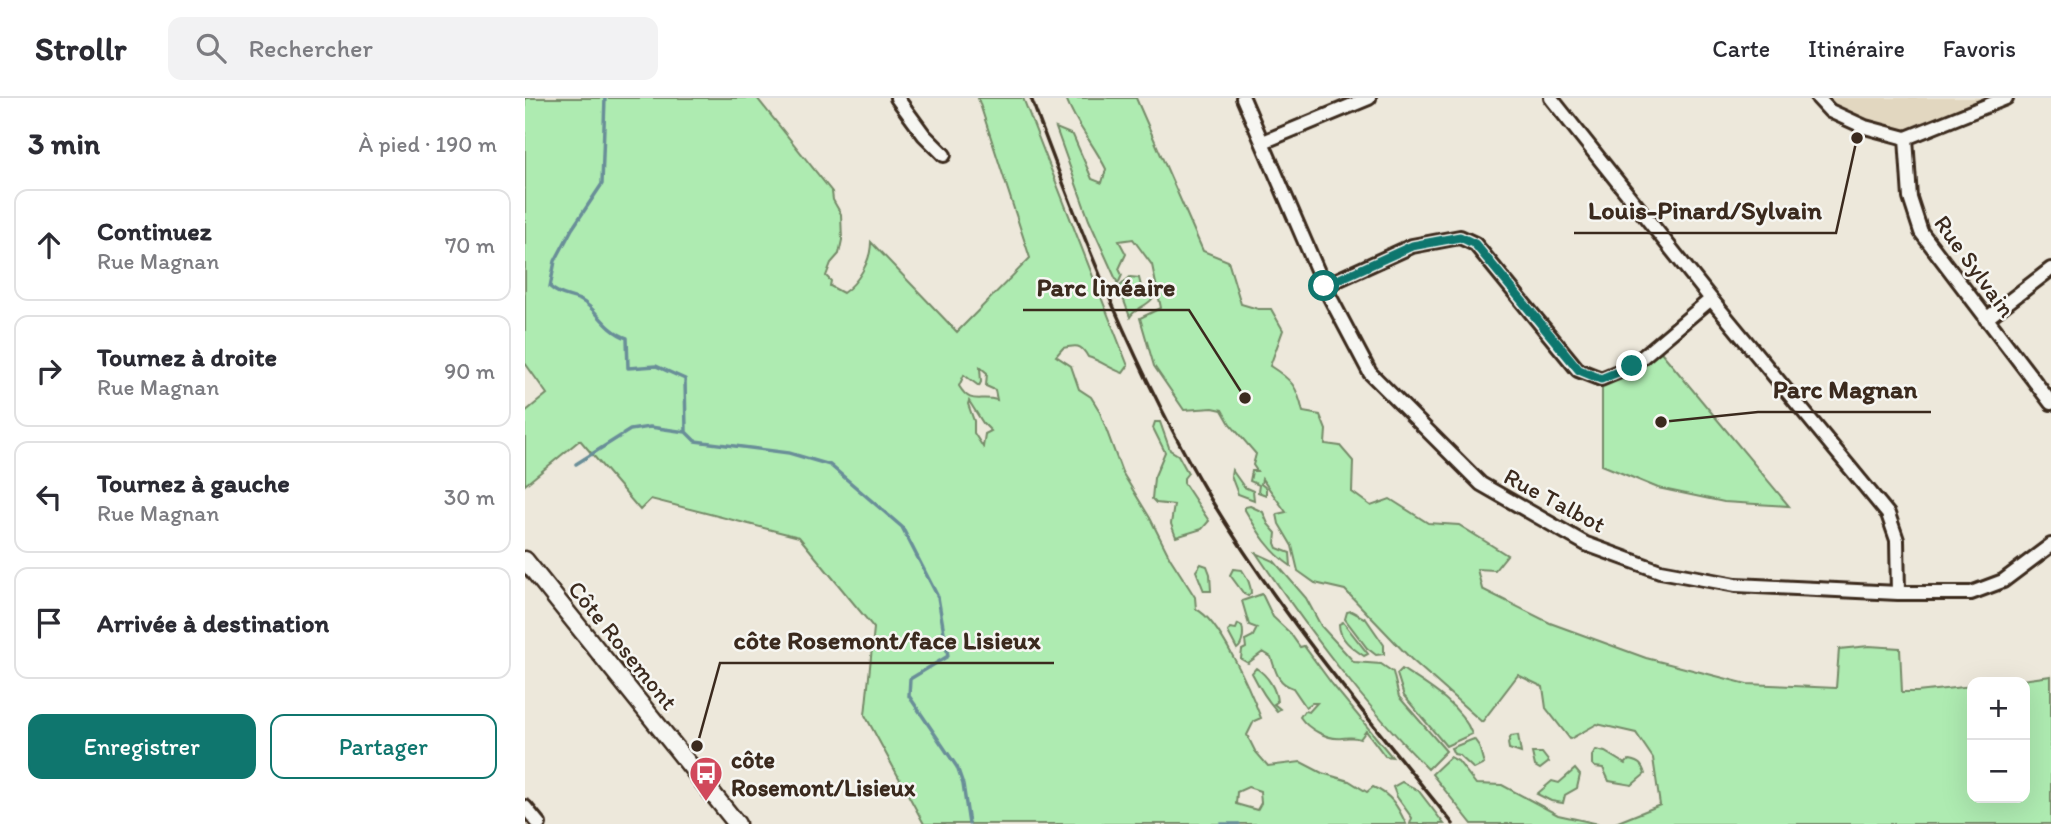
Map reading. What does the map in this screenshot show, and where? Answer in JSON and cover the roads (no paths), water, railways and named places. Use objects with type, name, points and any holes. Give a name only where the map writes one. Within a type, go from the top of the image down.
[{"type":"street","points":[[897,98],[924,135],[944,155]]},
{"type":"street","name":"Rue Talbot","points":[[1243,98],[1324,286],[1370,373],[1481,484],[1587,544],[1660,571],[1736,585],[1898,593],[1971,593],[2003,581],[2051,545]]},
{"type":"street","points":[[1263,142],[1369,98]]},
{"type":"street","points":[[1551,98],[1711,299],[1888,514],[1897,540],[1898,593]]},
{"type":"street","points":[[1818,98],[1830,111],[1865,127],[1906,138],[2006,98]]},
{"type":"street","name":"Rue Sylvain","points":[[1906,138],[1910,198],[1920,232],[2051,402]]},
{"type":"street","points":[[1324,286],[1412,246],[1460,237],[1475,244],[1579,370],[1601,379],[1632,366],[1711,299]]},
{"type":"street","points":[[1986,319],[2051,269]]},
{"type":"street","name":"Côte Rosemont","points":[[525,560],[737,824]]},
{"type":"waterway","points":[[605,98],[602,184],[572,229],[555,261],[550,287],[580,300],[612,330],[627,338],[628,368],[656,366],[685,379],[686,432],[695,441],[789,453],[830,465],[902,527],[938,597],[948,656],[910,679],[909,696],[957,767],[963,784],[969,824]]},
{"type":"waterway","points":[[576,464],[630,430],[650,427],[686,432]]},
{"type":"waterway","points":[[1221,824],[1239,824]]},
{"type":"railway","points":[[1031,98],[1111,302],[1158,401],[1210,498],[1295,624],[1453,824]]},
{"type":"place","name":"Louis-Pinard/Sylvain","points":[[1857,138]]},
{"type":"place","name":"Parc linéaire","points":[[1245,398]]},
{"type":"place","name":"Parc Magnan","points":[[1661,422]]},
{"type":"place","name":"côte Rosemont/face Lisieux","points":[[697,746]]},
{"type":"place","name":"côte Rosemont/Lisieux","points":[[706,803]]}]
